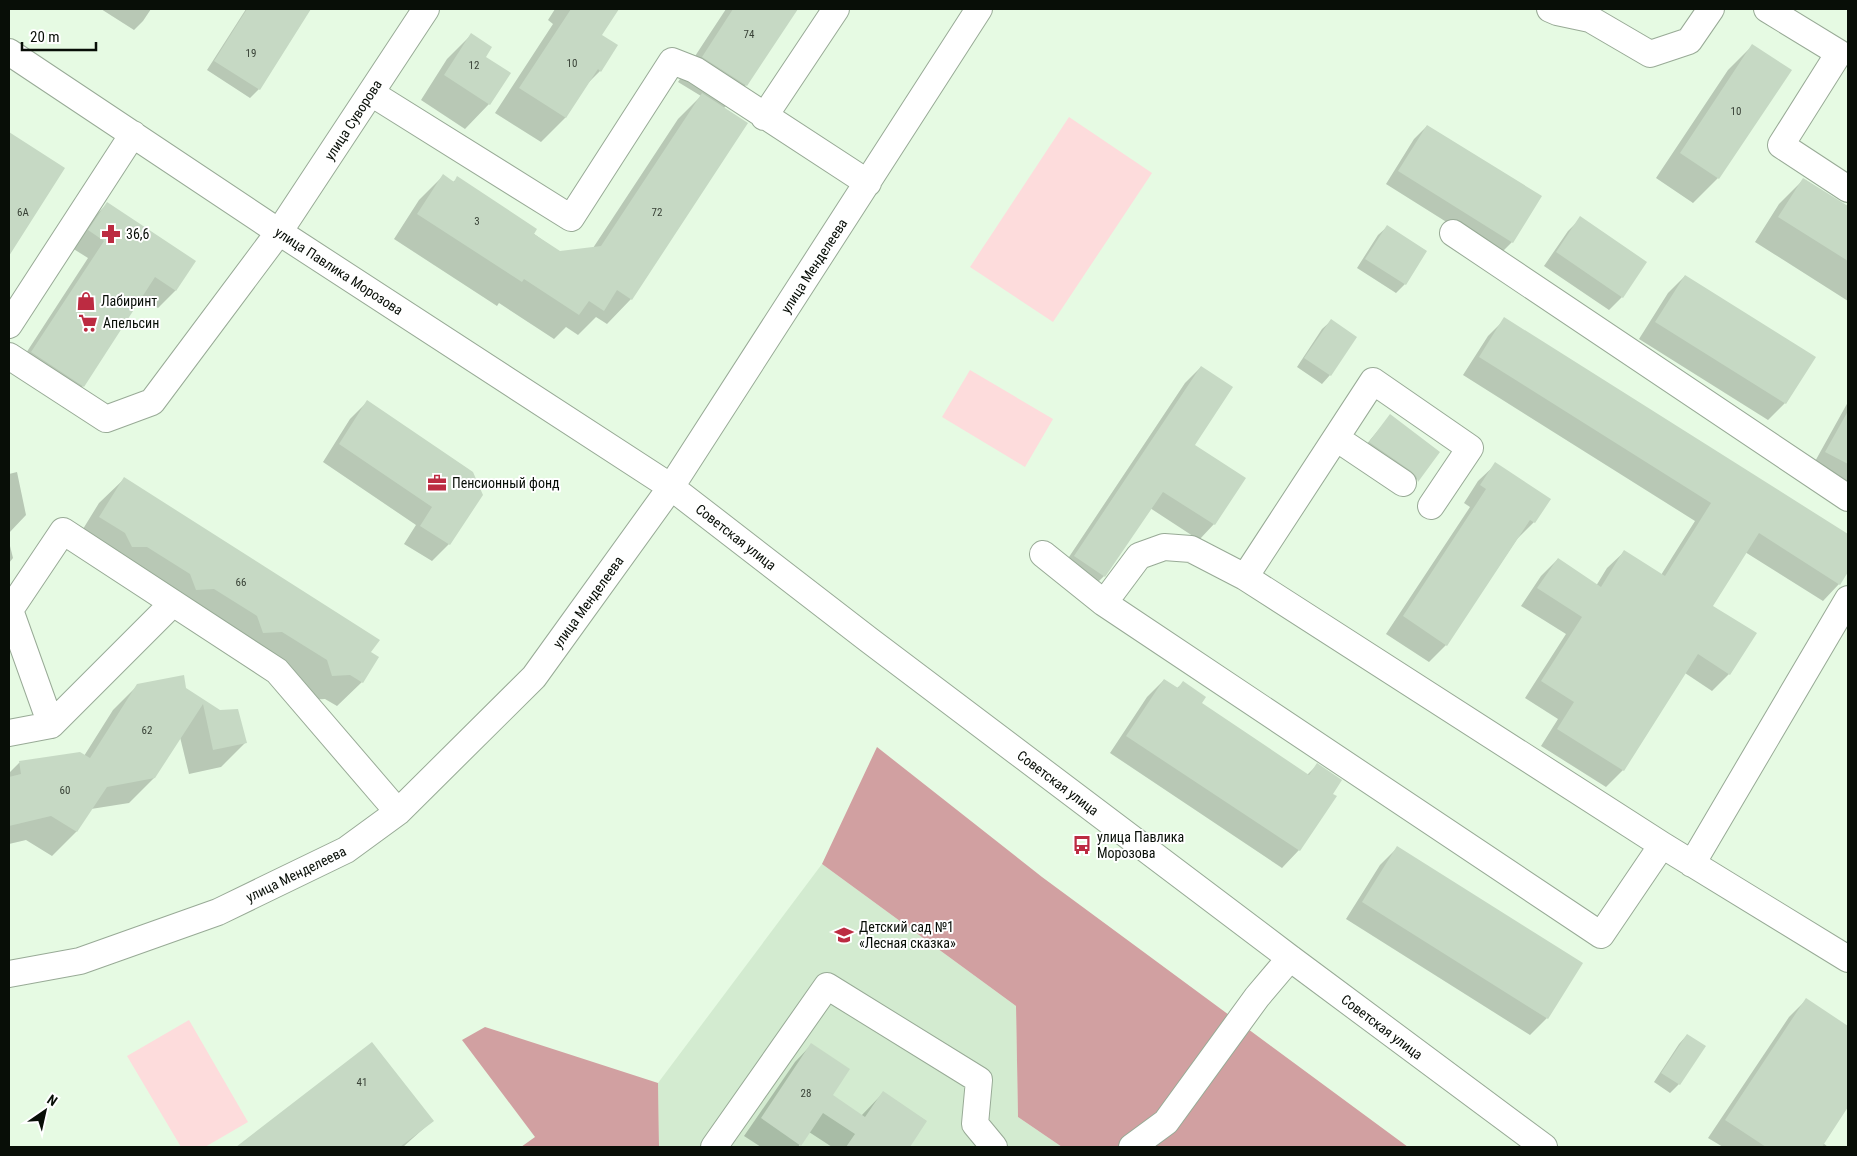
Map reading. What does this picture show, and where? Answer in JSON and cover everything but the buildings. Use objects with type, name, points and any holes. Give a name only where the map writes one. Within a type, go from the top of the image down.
[{"type":"street","name":"улица Суворова","points":[[9,356],[106,419],[152,402],[279,232],[426,9]]},
{"type":"street","points":[[764,117],[836,9]]},
{"type":"street","name":"улица Менделеева","points":[[9,974],[80,961],[218,912],[346,850],[398,812],[534,678],[671,487],[979,9]]},
{"type":"street","points":[[1550,9],[1590,18],[1650,54],[1688,42],[1711,9]]},
{"type":"street","points":[[1767,9],[1838,53],[1781,144],[1848,189]]},
{"type":"street","name":"улица Павлика Морозова","points":[[9,52],[279,232],[671,487]]},
{"type":"street","points":[[371,93],[571,218],[672,61],[695,70],[764,117],[868,183]]},
{"type":"street","points":[[9,325],[133,134]]},
{"type":"street","points":[[1453,232],[1848,498]]},
{"type":"street","points":[[1245,577],[1373,382],[1470,448],[1432,506]]},
{"type":"street","points":[[1336,438],[1403,483]]},
{"type":"street","name":"Советская улица","points":[[671,487],[869,640],[1544,1147]]},
{"type":"street","points":[[51,725],[10,610],[63,531],[277,671],[398,812]]},
{"type":"street","points":[[1104,603],[1140,556],[1164,547],[1191,549],[1245,577],[1662,845],[1848,959]]},
{"type":"street","points":[[1043,554],[1104,603],[1601,935],[1662,845]]},
{"type":"street","points":[[1692,864],[1848,599]]},
{"type":"street","points":[[9,732],[51,725],[172,604]]},
{"type":"street","points":[[1132,1147],[1166,1122],[1257,997],[1290,958]]},
{"type":"street","points":[[714,1147],[827,986],[979,1080],[975,1124],[994,1147]]},
{"type":"shaded area","points":[[1069,117],[1152,173],[1053,322],[970,267]]},
{"type":"shaded area","points":[[970,370],[1053,419],[1025,467],[942,417]]},
{"type":"shaded area","points":[[877,747],[1042,877],[1408,1147],[1062,1147],[1018,1117],[1016,1006],[822,864]]},
{"type":"shaded area","name":"Детский сад №1 «Лесная сказка»","points":[[822,864],[1016,1006],[1018,1117],[1062,1147],[659,1147],[658,1083]]},
{"type":"shaded area","points":[[189,1020],[248,1122],[205,1147],[181,1147],[127,1056]]},
{"type":"shaded area","points":[[485,1027],[658,1083],[659,1147],[521,1147],[535,1137],[462,1040]]},
{"type":"place","name":"36,6","points":[[111,234]]},
{"type":"place","name":"Лабиринт","points":[[86,301]]},
{"type":"place","name":"Апельсин","points":[[88,323]]},
{"type":"place","name":"Пенсионный фонд","points":[[437,483]]},
{"type":"place","name":"улица Павлика Морозова","points":[[1082,845]]},
{"type":"place","name":"Детский сад №1 «Лесная сказка»","points":[[844,935]]}]
